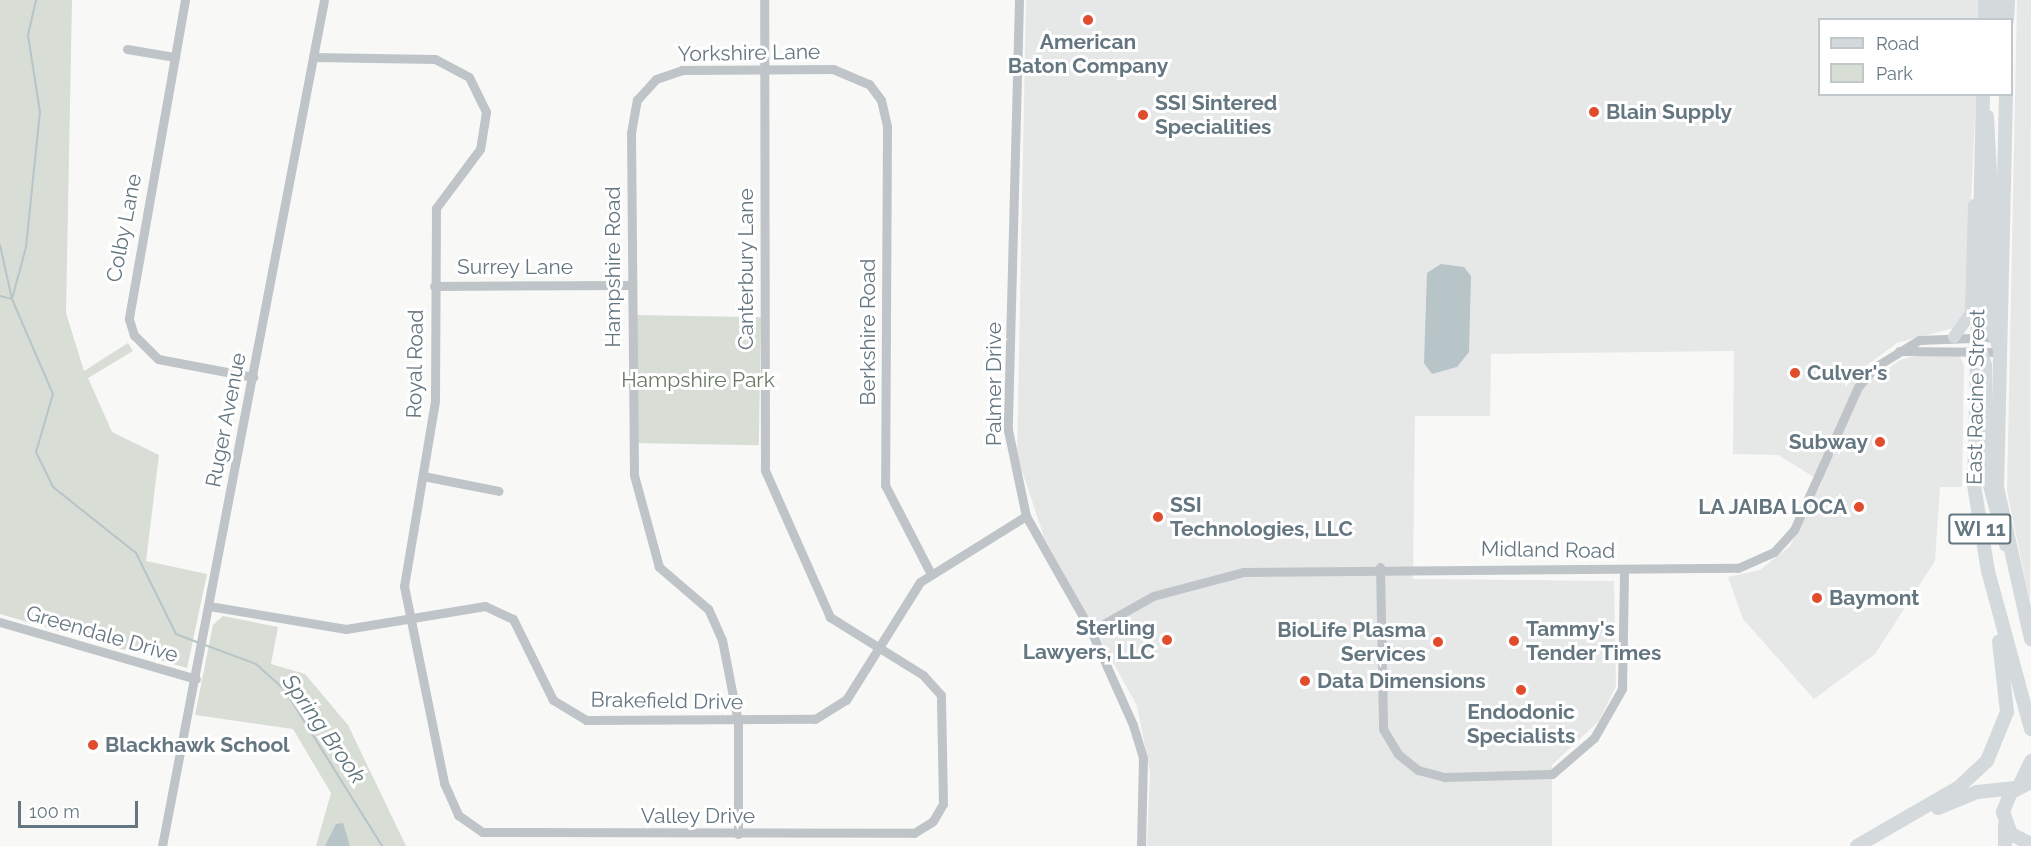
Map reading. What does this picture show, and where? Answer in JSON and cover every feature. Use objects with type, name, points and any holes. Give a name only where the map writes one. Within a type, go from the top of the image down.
[{"type":"highway","points":[[1985,0],[1985,18]]},
{"type":"highway","points":[[2007,18],[2008,0]]},
{"type":"highway","name":"East Racine Street","points":[[1984,96],[1974,485],[1988,571],[2031,729]]},
{"type":"highway","name":"East Racine Street","points":[[2006,96],[1995,337],[2000,352],[1997,488],[2007,549],[2031,639]]},
{"type":"highway","points":[[1858,846],[1959,787],[1995,749],[2008,698],[1988,571]]},
{"type":"highway","points":[[2005,846],[2005,801],[2022,785],[2031,761]]},
{"type":"highway","points":[[1858,846],[1977,792],[2022,785]]},
{"type":"highway","points":[[2005,824],[2015,838],[2031,844]]},
{"type":"main road","points":[[1996,0],[1996,18]]},
{"type":"main road","points":[[1984,96],[1993,210],[1995,337]]},
{"type":"main road","points":[[1999,96],[2004,142]]},
{"type":"main road","points":[[1954,337],[1971,313],[1982,118]]},
{"type":"main road","points":[[1979,346],[1986,475],[2007,549]]},
{"type":"street","name":"Colby Lane","points":[[185,0],[129,319],[134,335],[158,359],[253,377]]},
{"type":"street","name":"Ruger Avenue","points":[[162,846],[196,679],[324,0]]},
{"type":"street","name":"Canterbury Lane","points":[[764,0],[765,470],[821,604],[843,629],[923,675],[941,695],[943,804],[933,821]]},
{"type":"street","name":"Palmer Drive","points":[[1019,0],[1008,430],[1026,516],[1091,631],[1143,758],[1141,846]]},
{"type":"street","points":[[127,49],[175,57]]},
{"type":"street","name":"Royal Road","points":[[313,57],[435,59],[469,77],[480,93],[486,131],[480,149],[436,208],[435,401],[405,571],[409,617],[444,783],[464,820]]},
{"type":"street","name":"Yorkshire Lane","points":[[637,100],[668,73],[833,69],[869,84]]},
{"type":"street","name":"Berkshire Road","points":[[869,84],[880,100],[886,126],[885,485],[931,574]]},
{"type":"street","name":"Hampshire Road","points":[[637,100],[631,133],[632,455],[647,534],[659,567],[716,623],[738,722],[738,834]]},
{"type":"street","name":"Surrey Lane","points":[[434,286],[631,285]]},
{"type":"street","name":"Midland Road","points":[[1091,631],[1153,596],[1198,579],[1243,572],[1380,567],[1732,569],[1773,552],[1794,530],[1858,387],[1897,352],[1919,340],[1954,337],[2000,352]]},
{"type":"street","name":"Midland Road","points":[[1897,352],[1979,346],[1995,337]]},
{"type":"street","points":[[423,476],[499,491]]},
{"type":"street","name":"Brakefield Drive","points":[[209,606],[329,629],[469,605],[500,610],[524,632],[553,700],[586,720],[738,722],[815,719],[832,712],[846,700],[877,649],[931,574],[1026,516]]},
{"type":"street","points":[[1380,567],[1383,729],[1398,754],[1418,770],[1445,777],[1552,774],[1594,738],[1622,689],[1624,570]]},
{"type":"street","name":"Greendale Drive","points":[[0,622],[196,679]]},
{"type":"street","name":"Valley Drive","points":[[464,820],[482,832],[738,834],[914,833],[933,821]]},
{"type":"shaded area","points":[[1026,0],[1980,0],[1979,18],[1818,18],[1818,96],[1976,96],[1966,315],[1958,327],[1897,343],[1866,366],[1875,378],[1900,360],[1924,354],[1959,355],[1964,365],[1962,487],[1940,487],[1935,561],[1875,654],[1814,699],[1743,619],[1728,577],[1760,570],[1790,546],[1822,482],[1778,455],[1733,454],[1734,351],[1491,354],[1490,416],[1415,416],[1413,579],[1614,581],[1616,686],[1599,721],[1552,765],[1552,846],[1147,846],[1150,772],[1137,706],[1044,537],[1017,456]]},
{"type":"shaded area","points":[[2017,0],[2031,0],[2030,602],[2007,491]]},
{"type":"shaded area","points":[[1441,264],[1464,267],[1471,276],[1469,352],[1457,367],[1432,374],[1424,363],[1427,273]]},
{"type":"shaded area","points":[[343,823],[350,846],[325,846],[336,824]]},
{"type":"green space","points":[[0,0],[72,0],[66,313],[84,371],[128,343],[133,351],[88,378],[112,432],[159,455],[146,561],[207,574],[187,668],[0,614]]},
{"type":"green space","name":"Hampshire Park","points":[[635,315],[761,317],[759,445],[633,443]]},
{"type":"green space","points":[[223,616],[278,627],[271,664],[305,674],[348,725],[406,846],[316,846],[331,793],[293,729],[195,715],[213,625]]},
{"type":"waterway","points":[[0,296],[12,299],[26,247],[40,112],[28,35],[36,0]]},
{"type":"waterway","name":"Spring Brook","points":[[0,245],[12,299],[53,394],[36,452],[53,487],[136,553],[176,634],[199,643]]},
{"type":"waterway","name":"Spring Brook","points":[[205,645],[256,664],[284,689],[382,846]]},
{"type":"place","name":"American Baton Company","points":[[1088,20]]},
{"type":"place","name":"Blain Supply","points":[[1594,112]]},
{"type":"place","name":"SSI Sintered Specialities","points":[[1143,115]]},
{"type":"place","name":"Culver's","points":[[1795,373]]},
{"type":"place","name":"Subway","points":[[1880,442]]},
{"type":"place","name":"LA JAIBA LOCA","points":[[1859,507]]},
{"type":"place","name":"SSI Technologies, LLC","points":[[1158,517]]},
{"type":"place","name":"Baymont","points":[[1817,598]]},
{"type":"place","name":"Sterling Lawyers, LLC","points":[[1167,640]]},
{"type":"place","name":"Tammy's Tender Times","points":[[1514,641]]},
{"type":"place","name":"BioLife Plasma Services","points":[[1438,642]]},
{"type":"place","name":"Data Dimensions","points":[[1305,681]]},
{"type":"place","name":"Endodonic Specialists","points":[[1521,690]]},
{"type":"place","name":"Blackhawk School","points":[[93,745]]}]
